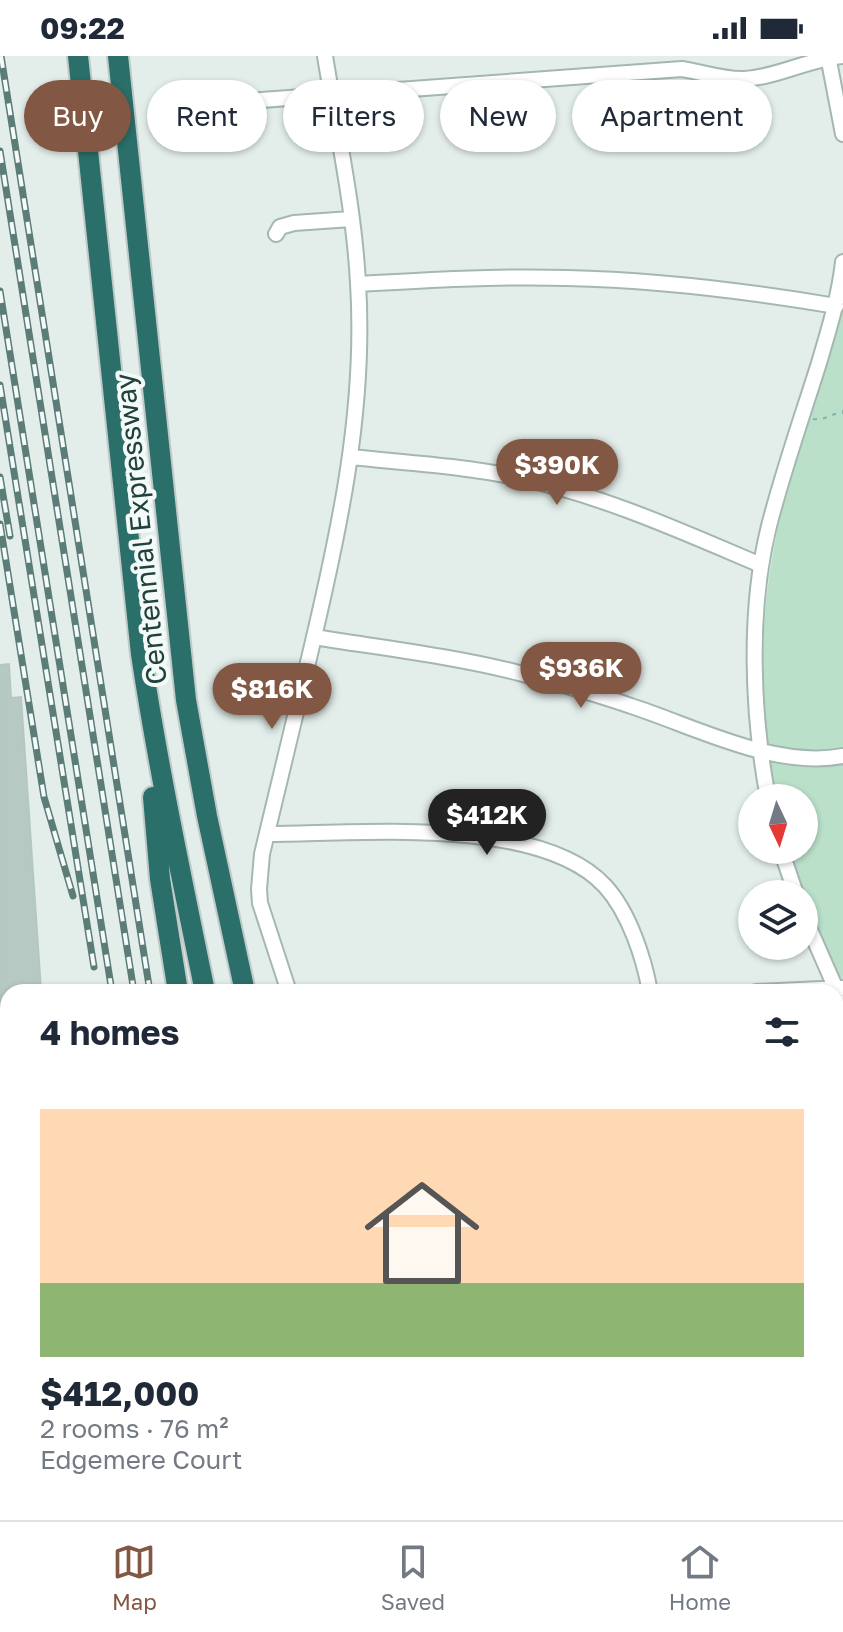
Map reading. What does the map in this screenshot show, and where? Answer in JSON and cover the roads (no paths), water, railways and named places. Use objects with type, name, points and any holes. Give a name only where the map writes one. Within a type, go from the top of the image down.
[{"type":"highway","name":"Centennial Expressway","points":[[78,56],[141,654],[159,769],[203,984]]},
{"type":"highway","name":"Centennial Expressway","points":[[118,56],[186,700],[243,984]]},
{"type":"highway","points":[[141,654],[160,879],[177,984]]},
{"type":"street","points":[[325,56],[329,80]]},
{"type":"street","points":[[424,86],[677,62],[742,79],[833,56],[843,134]]},
{"type":"street","points":[[286,984],[260,903],[260,875],[262,854],[338,530],[351,457],[358,384],[358,284],[340,152]]},
{"type":"street","points":[[276,234],[280,227],[294,223],[351,219]]},
{"type":"street","points":[[766,784],[756,693],[755,645],[761,565],[769,525],[836,306],[843,262]]},
{"type":"street","points":[[358,284],[447,279],[603,279],[654,282],[836,306]]},
{"type":"street","points":[[351,457],[483,471],[551,486],[636,512],[761,565]]},
{"type":"street","points":[[314,637],[519,673],[629,705],[781,756],[809,759],[843,756]]},
{"type":"street","points":[[267,834],[443,833],[509,841],[559,856],[594,876],[619,905],[629,924],[649,984]]},
{"type":"street","points":[[818,945],[837,984]]},
{"type":"railway","points":[[1,56],[149,984]]},
{"type":"railway","points":[[0,151],[133,984]]},
{"type":"railway","points":[[0,291],[111,984]]},
{"type":"railway","points":[[0,385],[94,967]]},
{"type":"railway","points":[[0,477],[10,536]]},
{"type":"railway","points":[[0,524],[44,797],[73,896]]}]
